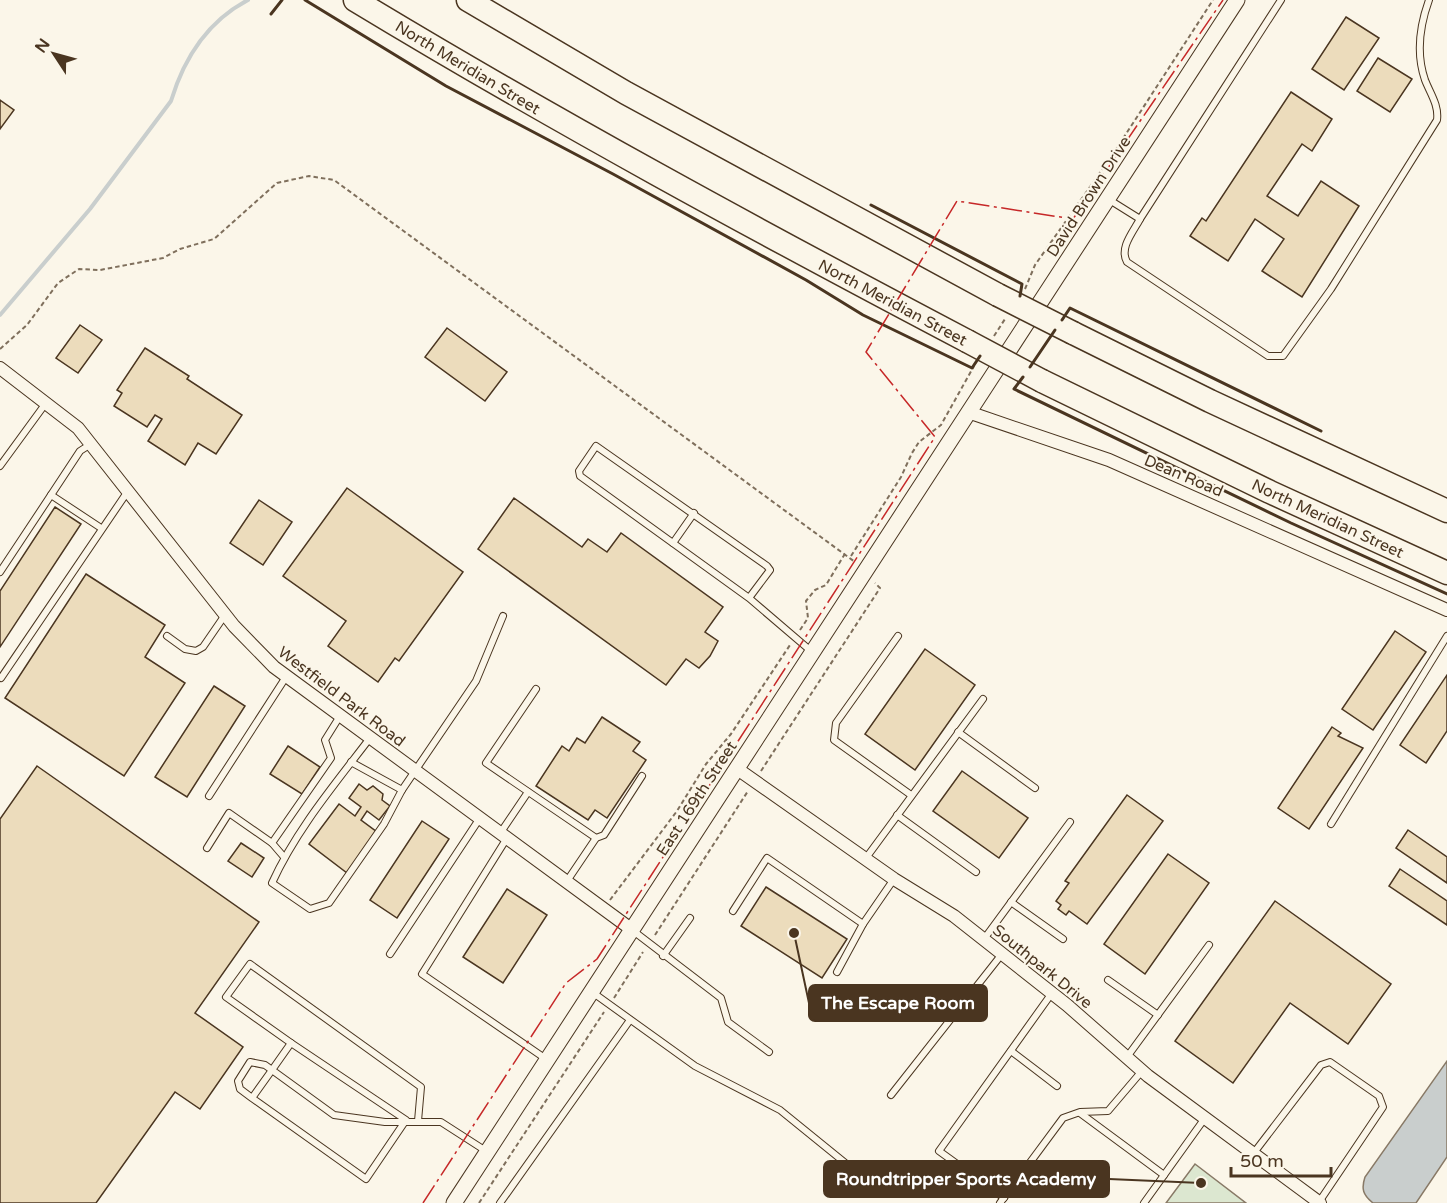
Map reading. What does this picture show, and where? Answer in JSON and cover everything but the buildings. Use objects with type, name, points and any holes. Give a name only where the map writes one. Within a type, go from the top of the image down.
[{"type":"highway","name":"North Meridian Street","points":[[355,0],[570,128],[973,350],[1270,492],[1447,573]]},
{"type":"highway","points":[[468,0],[626,93],[1004,304],[1073,333],[1220,406],[1447,511]]},
{"type":"street","name":"David Brown Drive","points":[[968,412],[1237,0]]},
{"type":"street","name":"Westfield Park Road","points":[[0,368],[78,428],[225,615],[254,648],[286,677],[504,834],[631,929]]},
{"type":"street","name":"East 169th Street","points":[[454,1203],[968,412]]},
{"type":"street","name":"Dean Road","points":[[968,412],[1109,460],[1447,610]]},
{"type":"street","name":"Southpark Drive","points":[[736,768],[894,879],[954,916],[1052,993],[1143,1071],[1319,1203]]},
{"type":"lane","points":[[1281,0],[1140,219],[1123,255],[1126,262],[1268,356],[1283,356],[1331,289],[1437,120],[1438,112],[1424,77],[1421,58],[1420,24],[1429,0]]},
{"type":"lane","points":[[1108,199],[1140,219]]},
{"type":"lane","points":[[0,466],[46,403]]},
{"type":"lane","points":[[0,572],[80,451],[92,444]]},
{"type":"lane","points":[[749,598],[770,570],[767,566],[596,446],[579,471],[580,476],[749,598],[812,651]]},
{"type":"lane","points":[[0,678],[128,490]]},
{"type":"lane","points":[[51,495],[101,528]]},
{"type":"lane","points":[[673,543],[694,513]]},
{"type":"lane","points":[[167,636],[185,649],[196,651],[203,647],[225,615]]},
{"type":"lane","points":[[370,738],[284,857],[272,883],[310,909],[329,903],[384,824],[402,790],[476,681],[503,616]]},
{"type":"lane","points":[[898,636],[836,723],[834,740],[911,795]]},
{"type":"lane","points":[[1331,824],[1447,636]]},
{"type":"lane","points":[[209,796],[286,677]]},
{"type":"lane","points":[[536,689],[486,763],[596,838]]},
{"type":"lane","points":[[865,859],[983,699]]},
{"type":"lane","points":[[272,843],[331,758],[326,740],[340,716]]},
{"type":"lane","points":[[958,732],[1035,788]]},
{"type":"lane","points":[[351,762],[402,790]]},
{"type":"lane","points":[[567,881],[596,838],[604,835],[642,776]]},
{"type":"lane","points":[[528,792],[422,974],[546,1059]]},
{"type":"lane","points":[[207,848],[229,813],[272,843],[284,857]]},
{"type":"lane","points":[[897,815],[976,872]]},
{"type":"lane","points":[[390,954],[480,818]]},
{"type":"lane","points":[[984,939],[1070,822]]},
{"type":"lane","points":[[733,911],[767,858],[863,924]]},
{"type":"lane","points":[[837,972],[863,924],[894,879]]},
{"type":"lane","points":[[1011,902],[1064,939]]},
{"type":"lane","points":[[663,956],[690,918]]},
{"type":"lane","points":[[631,929],[648,945],[721,998],[728,1022],[769,1052]]},
{"type":"lane","points":[[1127,1057],[1209,945]]},
{"type":"lane","points":[[891,1095],[1002,954]]},
{"type":"lane","points":[[406,1120],[226,997],[250,964],[421,1087],[418,1121]]},
{"type":"lane","points":[[1108,980],[1158,1015]]},
{"type":"lane","points":[[591,992],[695,1066],[780,1110],[870,1183]]},
{"type":"lane","points":[[1052,993],[939,1151],[1002,1200],[1063,1118],[1080,1112],[1108,1111],[1143,1071]]},
{"type":"lane","points":[[500,1203],[630,1020]]},
{"type":"lane","points":[[252,1098],[291,1043]]},
{"type":"lane","points":[[1011,1052],[1057,1086]]},
{"type":"lane","points":[[406,1120],[366,1179],[240,1089],[241,1073],[250,1062],[265,1065],[334,1115],[385,1122],[406,1120],[441,1122],[486,1152]]},
{"type":"lane","points":[[1253,1154],[1321,1065],[1330,1062],[1379,1096],[1383,1107],[1373,1126],[1319,1203]]},
{"type":"lane","points":[[1080,1112],[1164,1175]]},
{"type":"lane","points":[[1144,1203],[1205,1118]]},
{"type":"path","points":[[1021,294],[1040,257],[1111,157],[1213,0]]},
{"type":"path","points":[[0,349],[27,325],[58,283],[79,269],[100,270],[163,258],[180,249],[214,239],[277,183],[309,176],[334,180],[851,556],[864,573]]},
{"type":"path","points":[[991,341],[1004,304]]},
{"type":"path","points":[[851,556],[902,477],[919,442],[941,425],[955,397],[973,350]]},
{"type":"path","points":[[479,1203],[880,588]]},
{"type":"path","points":[[604,909],[677,811],[706,764],[730,734]]},
{"type":"green space","points":[[1195,1164],[1246,1203],[1166,1203]]},
{"type":"shaded area","points":[[1447,1061],[1447,1157],[1416,1203],[1373,1203],[1364,1192],[1365,1177]]},
{"type":"waterway","points":[[0,315],[90,209],[171,101],[183,70],[199,42],[221,19],[248,0]]},
{"type":"wall","points":[[271,14],[282,0]]},
{"type":"wall","points":[[305,0],[446,86],[613,174],[806,280],[863,315],[972,368],[980,356]]},
{"type":"wall","points":[[871,205],[1022,284],[1020,296]]},
{"type":"wall","points":[[1062,320],[1070,308],[1321,431]]},
{"type":"wall","points":[[1030,367],[1055,330]]},
{"type":"wall","points":[[1023,377],[1014,389],[1291,523],[1447,594]]},
{"type":"power","points":[[423,1203],[566,983],[597,959],[935,437],[866,352],[957,201],[1073,219],[1223,0]]},
{"type":"place","name":"The Escape Room","points":[[794,933]]},
{"type":"place","name":"Roundtripper Sports Academy","points":[[1201,1183]]}]
